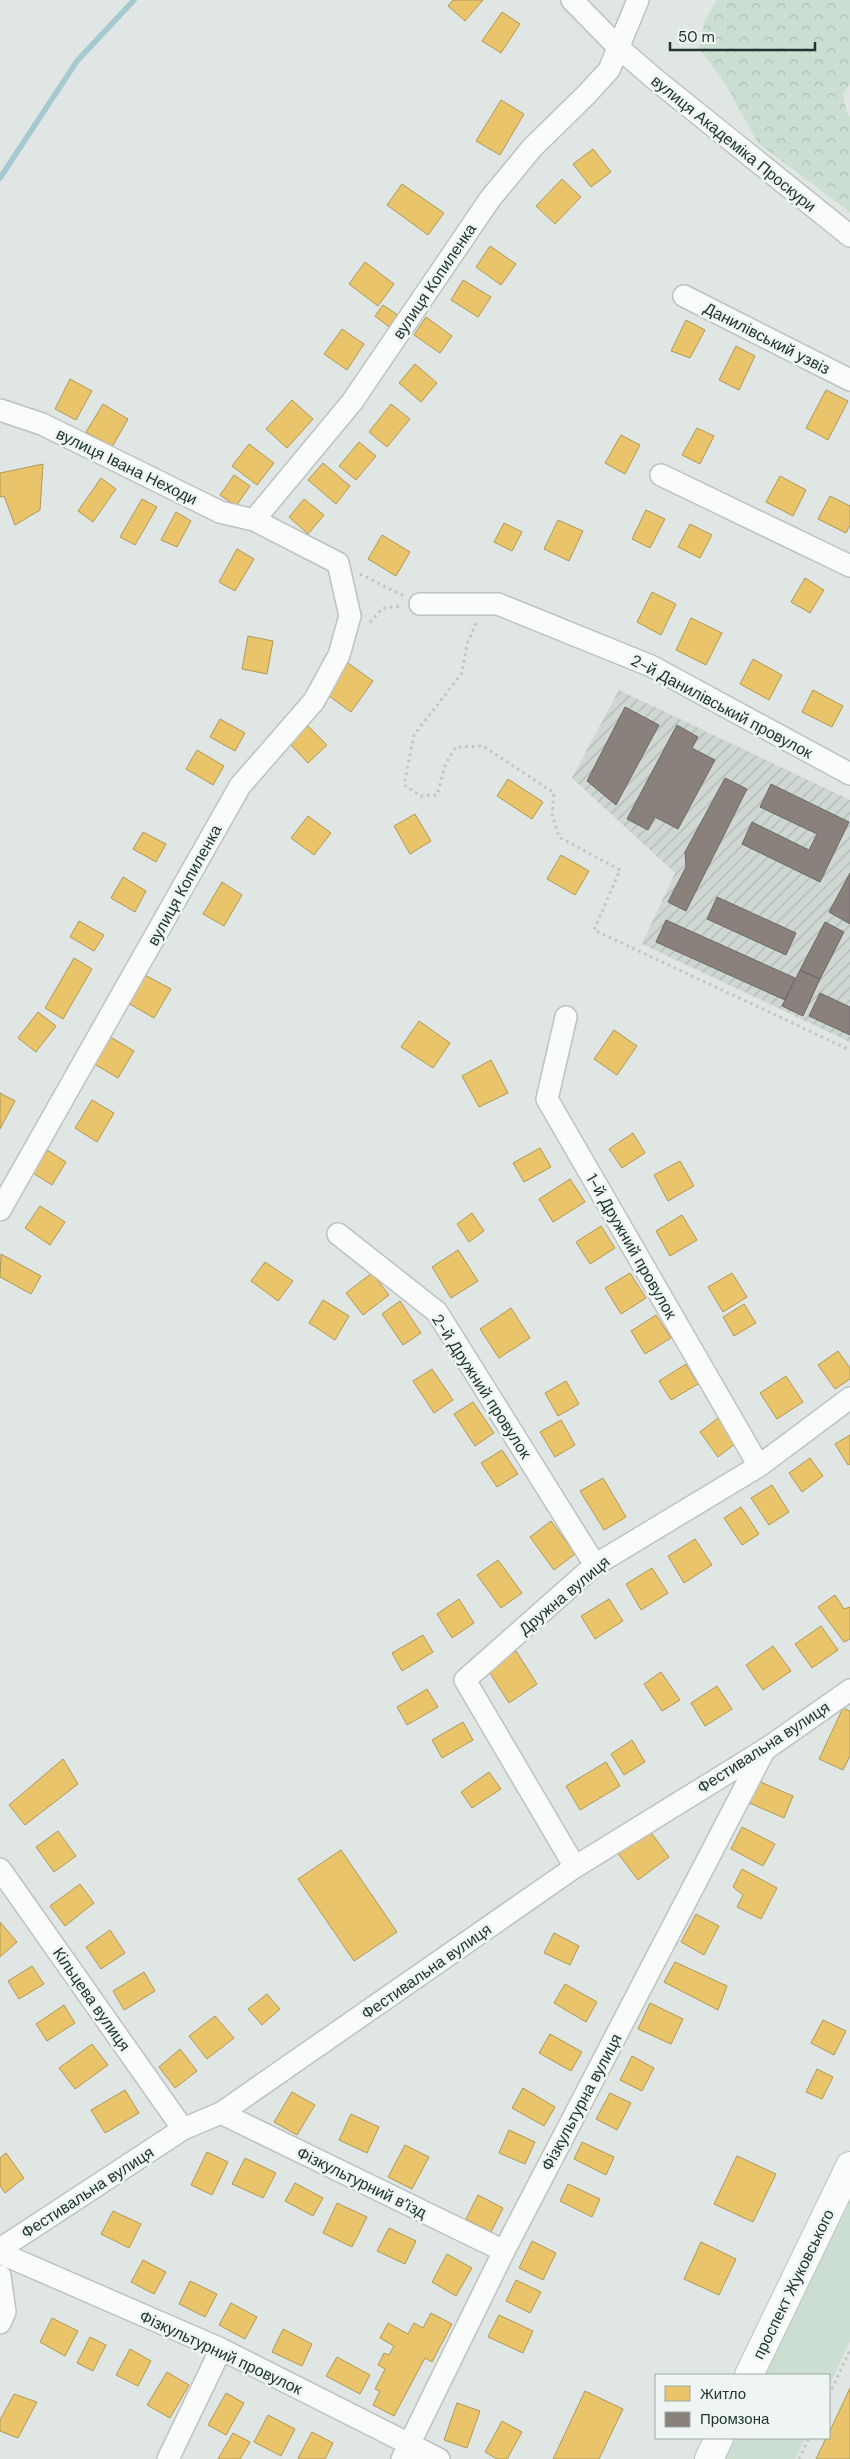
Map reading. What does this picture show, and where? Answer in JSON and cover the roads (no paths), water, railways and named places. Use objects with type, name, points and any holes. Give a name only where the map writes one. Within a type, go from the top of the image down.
[{"type":"street","name":"вулиця Академіка Проскури","points":[[572,0],[619,48],[788,188],[850,236]]},
{"type":"street","name":"вулиця Копиленка","points":[[0,1210],[240,786],[314,702],[339,655],[350,616],[338,563],[254,520],[352,402],[490,199],[532,148],[609,70],[638,0]]},
{"type":"street","name":"Данилівський узвіз","points":[[684,296],[850,380]]},
{"type":"street","name":"вулиця Івана Неходи","points":[[0,410],[42,424],[220,512],[254,520]]},
{"type":"street","points":[[661,475],[850,566]]},
{"type":"street","name":"2-й Данилівський провулок","points":[[420,604],[498,604],[651,666],[850,774]]},
{"type":"street","name":"1-й Дружний провулок","points":[[566,1017],[547,1098],[759,1466]]},
{"type":"street","name":"2-й Дружний провулок","points":[[338,1234],[437,1312],[595,1565]]},
{"type":"street","name":"Дружна вулиця","points":[[575,1867],[465,1680],[595,1565],[759,1466],[850,1398]]},
{"type":"street","name":"Фестивальна вулиця","points":[[0,2249],[183,2129],[221,2113],[575,1867],[766,1749],[850,1690]]},
{"type":"street","name":"Фізкультурна вулиця","points":[[406,2451],[504,2251],[766,1749]]},
{"type":"street","name":"Кільцева вулиця","points":[[0,1869],[183,2129]]},
{"type":"street","name":"Фізкультурний в’їзд","points":[[221,2113],[504,2251]]},
{"type":"street","name":"проспект Жуковського","points":[[749,2374],[850,2166]]},
{"type":"street","name":"Фізкультурний провулок","points":[[0,2253],[221,2349],[406,2451],[439,2459]]},
{"type":"street","points":[[0,2276],[5,2312],[0,2323]]},
{"type":"street","points":[[168,2459],[221,2349]]},
{"type":"street","points":[[709,2459],[719,2439]]},
{"type":"waterway","points":[[0,178],[77,61],[134,0]]}]
